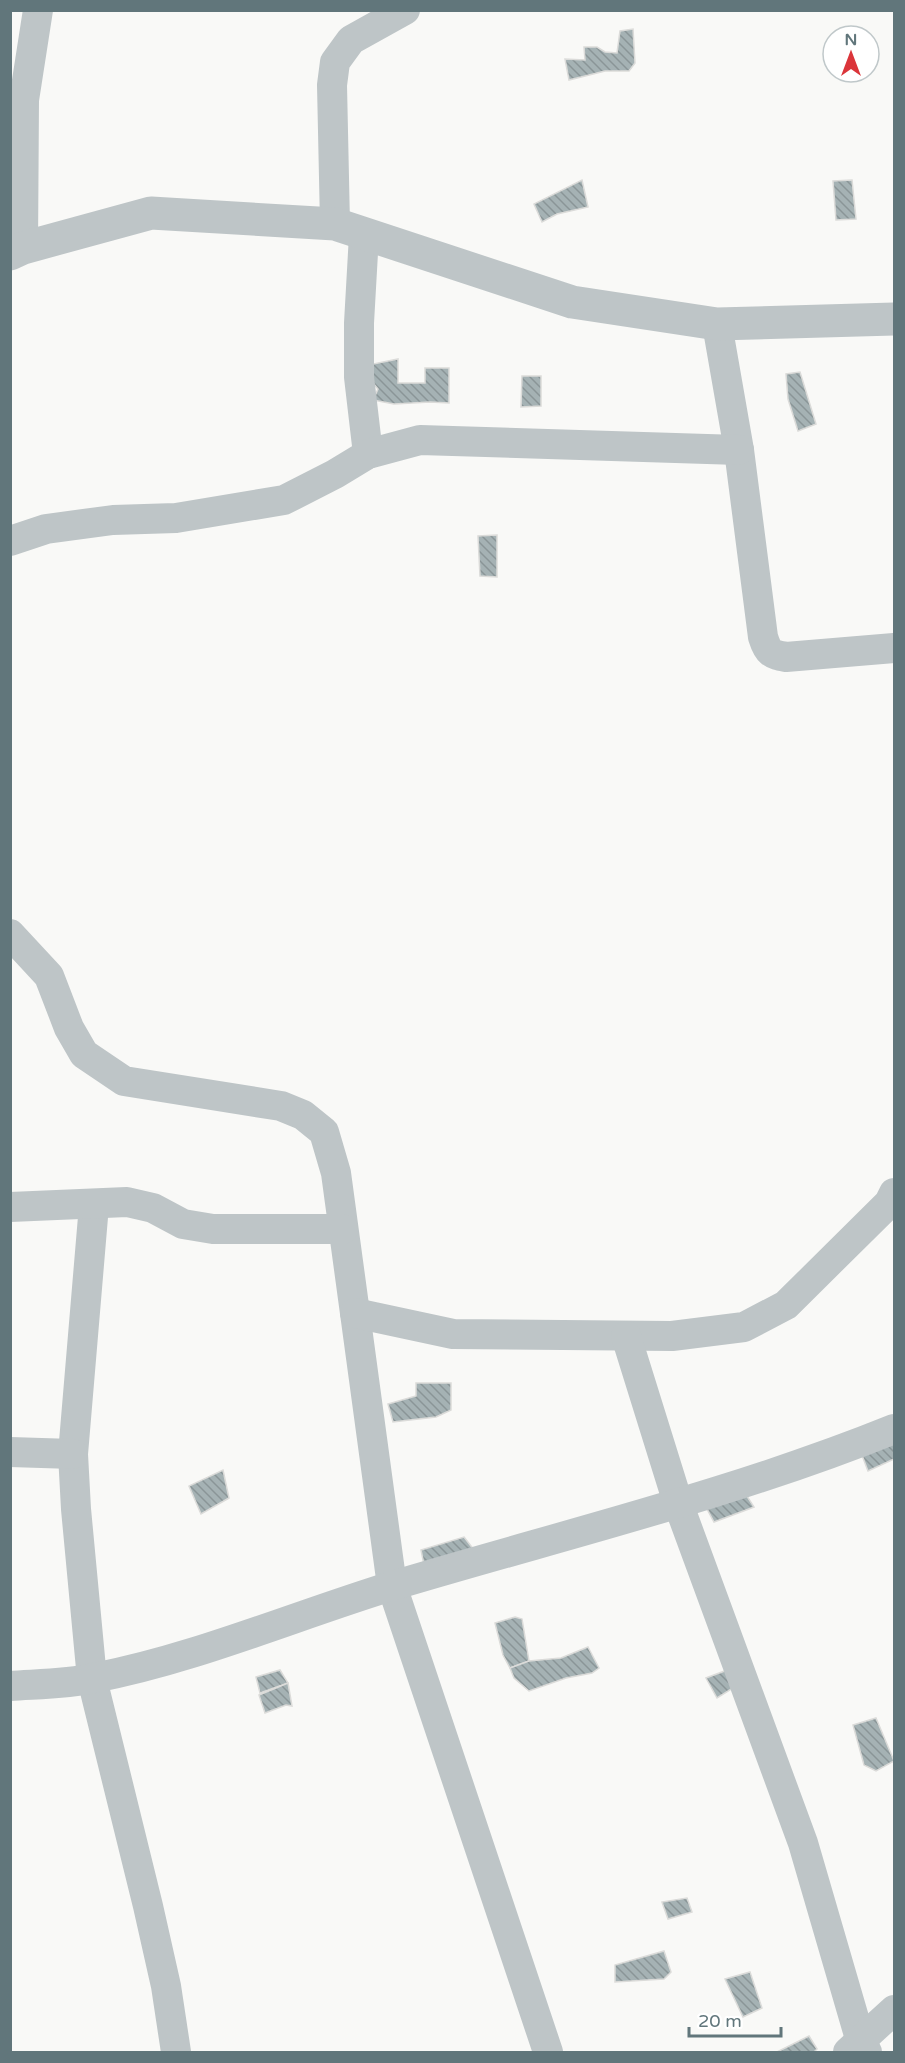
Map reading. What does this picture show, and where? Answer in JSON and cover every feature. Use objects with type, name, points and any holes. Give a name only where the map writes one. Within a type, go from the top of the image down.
[{"type":"street","points":[[368,453],[359,377],[359,323],[350,229],[332,85],[335,62],[351,40],[405,10]]},
{"type":"street","points":[[28,26],[16,251],[151,213],[350,229],[572,302],[717,324],[894,319]]},
{"type":"street","points":[[717,324],[739,450],[766,646],[772,654],[786,657],[894,648]]},
{"type":"street","points":[[10,541],[46,529],[113,520],[176,518],[284,500],[335,474],[368,453],[420,440],[739,450]]},
{"type":"street","points":[[10,934],[49,976],[69,1028],[84,1054],[124,1081],[281,1106],[303,1115],[324,1132],[336,1173],[392,1586],[548,2052]]},
{"type":"street","points":[[10,1207],[127,1202],[153,1208],[183,1224],[213,1229],[343,1229]]},
{"type":"street","points":[[355,1313],[453,1334],[672,1336],[744,1327],[786,1305],[893,1204]]},
{"type":"street","points":[[94,1205],[73,1454],[92,1679],[148,1906],[166,1986],[176,2052]]},
{"type":"street","points":[[626,1336],[678,1503],[803,1844],[859,2049]]},
{"type":"street","points":[[10,1686],[92,1679],[176,1658],[392,1586],[678,1503],[835,1453],[894,1429]]},
{"type":"street","points":[[10,1452],[73,1454]]},
{"type":"street","points":[[859,2049],[883,2018],[894,2010]]},
{"type":"building","points":[[633,29],[635,63],[629,71],[605,71],[569,80],[565,59],[585,60],[584,47],[597,47],[605,52],[617,53],[620,31]]},
{"type":"building","points":[[582,180],[588,207],[557,214],[542,222],[534,204]]},
{"type":"building","points":[[852,180],[856,219],[836,220],[833,181]]},
{"type":"building","points":[[398,359],[398,383],[425,383],[425,368],[449,368],[449,403],[394,404],[373,400],[378,389],[373,383],[373,364]]},
{"type":"building","points":[[800,372],[816,424],[798,431],[788,399],[786,374]]},
{"type":"building","points":[[522,376],[541,376],[541,406],[521,407]]},
{"type":"building","points":[[497,535],[497,577],[480,576],[478,536]]},
{"type":"building","points":[[416,1383],[451,1383],[451,1410],[436,1417],[393,1422],[388,1404],[416,1396]]},
{"type":"building","points":[[894,1436],[894,1459],[868,1471],[860,1450]]},
{"type":"building","points":[[223,1470],[229,1498],[201,1514],[189,1486]]},
{"type":"building","points":[[743,1490],[754,1507],[714,1522],[706,1507]]},
{"type":"building","points":[[464,1537],[474,1550],[425,1570],[421,1550]]},
{"type":"building","points":[[515,1617],[522,1619],[529,1661],[510,1668],[503,1655],[495,1623]]},
{"type":"building","points":[[588,1647],[599,1668],[592,1673],[566,1678],[529,1691],[514,1678],[510,1668],[529,1661],[561,1658]]},
{"type":"building","points":[[730,1669],[741,1683],[717,1698],[706,1678]]},
{"type":"building","points":[[280,1670],[288,1683],[260,1693],[256,1677]]},
{"type":"building","points":[[288,1683],[292,1706],[286,1705],[265,1713],[259,1695]]},
{"type":"building","points":[[876,1718],[894,1761],[876,1771],[864,1765],[853,1725]]},
{"type":"building","points":[[687,1898],[692,1912],[668,1919],[662,1902]]},
{"type":"building","points":[[664,1951],[671,1972],[664,1979],[615,1982],[615,1965]]},
{"type":"building","points":[[750,1972],[762,2008],[743,2017],[725,1979]]},
{"type":"building","points":[[809,2036],[817,2049],[814,2052],[777,2052]]}]
